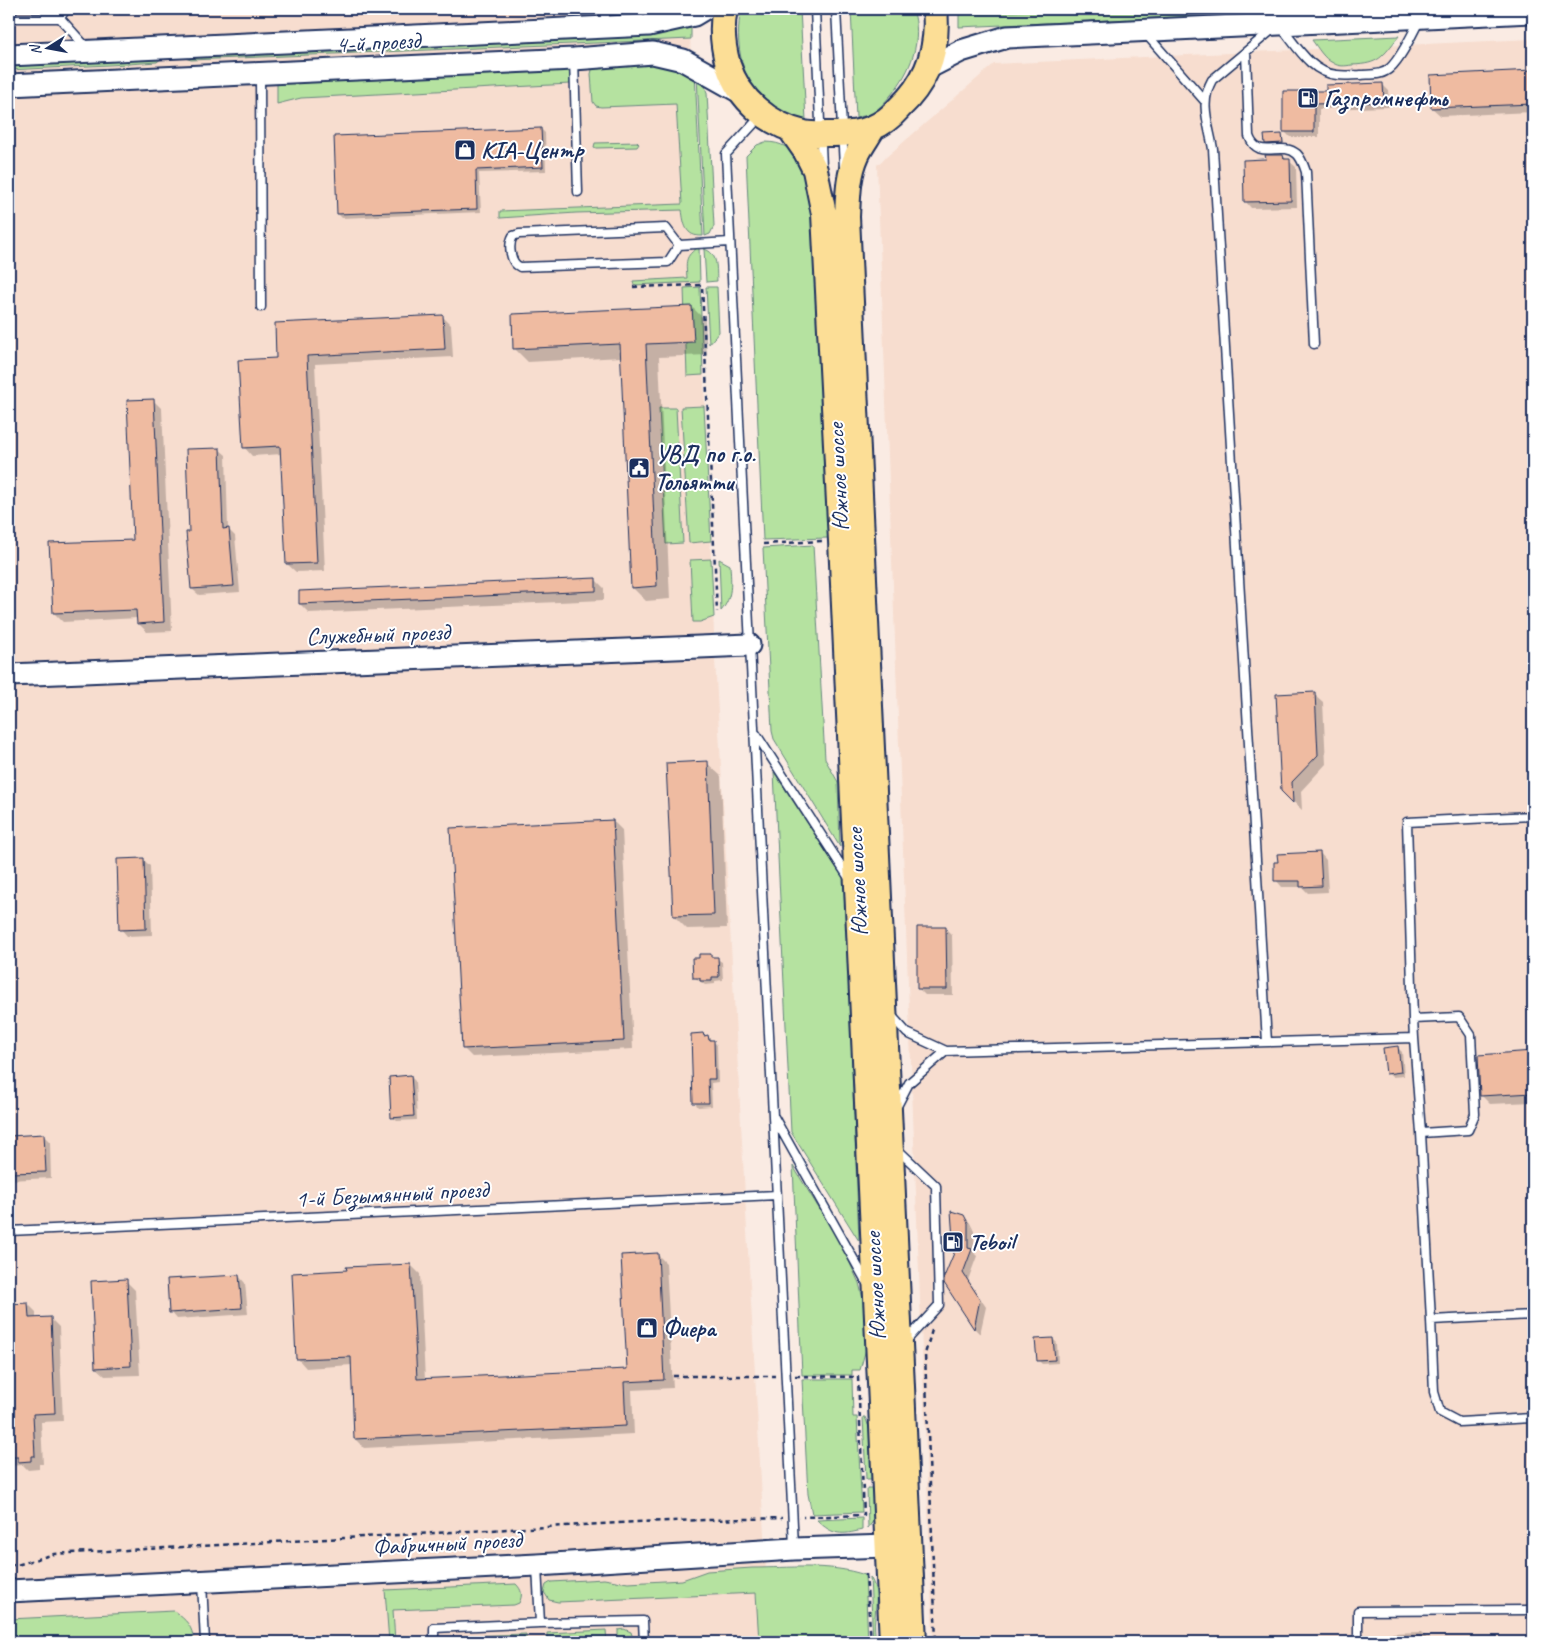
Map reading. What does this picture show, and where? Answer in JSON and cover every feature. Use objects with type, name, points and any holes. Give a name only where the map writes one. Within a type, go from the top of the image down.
[{"type":"main road","name":"4-й проезд","points":[[9,55],[605,18],[649,25],[694,15],[704,9]]},
{"type":"main road","points":[[725,9],[723,32],[725,53],[730,72],[740,92],[763,114],[776,123],[806,133],[831,134],[860,132],[873,128],[892,115],[918,88],[928,68],[934,48],[935,9]]},
{"type":"main road","points":[[928,68],[961,51],[1007,37],[1143,30],[1278,16],[1421,18],[1533,12]]},
{"type":"main road","name":"4-й проезд","points":[[9,85],[574,59],[653,53],[683,60],[706,71],[740,92]]},
{"type":"main road","name":"Южное шоссе","points":[[873,128],[857,155],[848,189],[836,216],[858,891],[892,1642]]},
{"type":"main road","name":"Южное шоссе","points":[[790,129],[806,152],[836,216],[885,1008],[914,1642]]},
{"type":"main road","name":"Служебный проезд","points":[[9,674],[749,645]]},
{"type":"main road","name":"Фабричный проезд","points":[[9,1591],[537,1565],[794,1549],[888,1546]]},
{"type":"lane","points":[[60,18],[66,9]]},
{"type":"lane","points":[[816,9],[831,134],[836,216]]},
{"type":"lane","points":[[836,9],[831,134],[836,216]]},
{"type":"lane","points":[[1267,1042],[1214,149],[1204,100],[1207,88],[1212,80],[1246,52],[1278,16],[1307,59],[1314,66],[1325,73],[1338,76],[1379,74],[1389,69],[1398,58],[1421,18]]},
{"type":"lane","points":[[9,18],[60,18],[90,51]]},
{"type":"lane","points":[[1143,30],[1204,100]]},
{"type":"lane","points":[[1246,52],[1249,136],[1252,143],[1255,148],[1290,150],[1298,155],[1306,172],[1314,344]]},
{"type":"lane","points":[[574,59],[578,192]]},
{"type":"lane","points":[[260,73],[261,306]]},
{"type":"lane","points":[[763,114],[726,154],[794,1549]]},
{"type":"lane","points":[[666,228],[679,245],[668,262],[520,267],[512,261],[510,240],[513,236],[519,234],[666,228]]},
{"type":"lane","points":[[679,245],[730,242]]},
{"type":"lane","points":[[755,732],[858,891]]},
{"type":"lane","points":[[1533,816],[1408,822],[1413,1019],[1434,1392],[1440,1412],[1459,1422],[1533,1418]]},
{"type":"lane","points":[[885,1008],[907,1034],[946,1051],[1414,1038]]},
{"type":"lane","points":[[1413,1019],[1459,1017],[1471,1035],[1475,1114],[1468,1130],[1420,1133]]},
{"type":"lane","points":[[890,1119],[909,1083],[946,1051]]},
{"type":"lane","points":[[773,1115],[876,1298]]},
{"type":"lane","points":[[891,1144],[936,1186],[940,1305],[900,1347]]},
{"type":"lane","name":"1-й Безымянный проезд","points":[[9,1231],[776,1195]]},
{"type":"lane","points":[[1431,1320],[1533,1314]]},
{"type":"lane","points":[[537,1565],[540,1623]]},
{"type":"lane","points":[[202,1582],[205,1642]]},
{"type":"lane","points":[[1358,1642],[1358,1611],[1533,1610]]},
{"type":"lane","points":[[434,1642],[434,1628],[643,1621],[644,1642]]},
{"type":"path","points":[[633,288],[702,285],[718,612]]},
{"type":"path","points":[[763,544],[828,541]]},
{"type":"path","points":[[936,1642],[925,1354],[940,1305]]},
{"type":"path","points":[[9,1565],[17,1565],[54,1554],[636,1522],[864,1515],[858,1377],[673,1376]]},
{"type":"path","points":[[866,1574],[871,1642]]},
{"type":"shaded area","points":[[9,9],[689,9],[715,659],[770,1642],[9,1642]]},
{"type":"shaded area","points":[[1533,39],[1533,1642],[933,1642],[877,165],[994,64]]},
{"type":"green space","points":[[741,9],[800,9],[806,120],[781,115],[761,98],[753,87],[742,63],[739,36]]},
{"type":"green space","points":[[851,9],[913,9],[917,33],[913,55],[898,86],[874,112],[856,118]]},
{"type":"green space","points":[[1081,9],[1247,9],[1246,12],[1241,14],[959,27],[959,14]]},
{"type":"green space","points":[[691,28],[691,39],[191,60],[185,58],[184,55],[190,49]]},
{"type":"green space","points":[[1399,36],[1384,54],[1375,61],[1344,66],[1335,64],[1327,59],[1312,40]]},
{"type":"green space","points":[[653,57],[695,74],[703,236],[692,234],[686,229],[682,210],[576,213],[500,218],[500,211],[682,204],[676,104],[601,107],[596,106],[593,102],[591,74],[593,66]]},
{"type":"green space","points":[[9,58],[162,58],[157,62],[9,70]]},
{"type":"green space","points":[[567,65],[570,71],[570,84],[301,98],[277,104],[277,80]]},
{"type":"green space","points":[[697,76],[705,86],[707,93],[714,226],[710,234],[705,236]]},
{"type":"green space","points":[[637,142],[639,144],[637,147],[594,147],[595,143]]},
{"type":"green space","points":[[765,142],[776,143],[793,152],[803,167],[814,195],[828,538],[763,540],[746,156],[757,145]]},
{"type":"green space","points":[[699,247],[700,282],[634,285],[633,281],[687,278],[688,257]]},
{"type":"green space","points":[[704,249],[709,251],[714,258],[717,281],[706,282]]},
{"type":"green space","points":[[700,287],[703,375],[687,376],[684,288]]},
{"type":"green space","points":[[706,287],[717,287],[719,332],[709,344]]},
{"type":"green space","points":[[704,406],[711,541],[689,543],[681,407]]},
{"type":"green space","points":[[659,408],[676,408],[683,543],[666,544]]},
{"type":"green space","points":[[813,545],[825,759],[838,782],[840,847],[774,739],[772,731],[763,548]]},
{"type":"green space","points":[[711,559],[714,617],[700,622],[693,622],[690,560]]},
{"type":"green space","points":[[719,559],[730,565],[731,578],[728,600],[721,611]]},
{"type":"green space","points":[[774,772],[845,881],[859,1241],[791,1132]]},
{"type":"green space","points":[[793,1166],[842,1246],[859,1283],[863,1299],[866,1349],[860,1370],[852,1370],[852,1375],[802,1375]]},
{"type":"green space","points":[[802,1379],[852,1379],[853,1417],[857,1417],[862,1512],[812,1514],[808,1494]]},
{"type":"green space","points":[[863,1417],[865,1417],[871,1432],[873,1479],[866,1479]]},
{"type":"green space","points":[[867,1488],[873,1488],[874,1520],[868,1528]]},
{"type":"green space","points":[[862,1518],[862,1530],[849,1533],[833,1532],[817,1520]]},
{"type":"green space","points":[[752,1568],[824,1568],[852,1571],[865,1575],[868,1642],[759,1642],[756,1593],[558,1602],[549,1600],[544,1592],[546,1585],[551,1582],[604,1579],[628,1583],[682,1580],[707,1571]]},
{"type":"green space","points":[[870,1577],[875,1587],[876,1596],[876,1642],[873,1642]]},
{"type":"green space","points":[[516,1584],[521,1591],[521,1598],[519,1603],[514,1605],[393,1610],[395,1642],[389,1642],[385,1590]]},
{"type":"green space","points":[[174,1611],[188,1624],[192,1631],[194,1642],[9,1642],[9,1619]]},
{"type":"green space","points":[[624,1629],[631,1632],[634,1642],[618,1642],[618,1630]]},
{"type":"green space","points":[[606,1630],[607,1642],[547,1642],[547,1633]]},
{"type":"green space","points":[[526,1634],[526,1642],[468,1642],[470,1636]]},
{"type":"building","points":[[1533,70],[1533,104],[1431,108],[1430,75]]},
{"type":"building","points":[[1383,83],[1384,102],[1314,104],[1314,132],[1283,132],[1283,91],[1326,91],[1326,85]]},
{"type":"building","points":[[541,128],[543,167],[476,170],[477,209],[337,214],[334,136]]},
{"type":"building","points":[[1282,134],[1283,143],[1265,144],[1264,135]]},
{"type":"building","points":[[1265,155],[1283,155],[1284,159],[1290,159],[1291,201],[1244,202],[1243,160],[1266,159]]},
{"type":"building","name":"УВД по г.о. Тольятти","points":[[692,306],[694,342],[646,344],[657,586],[631,588],[620,344],[513,349],[512,314]]},
{"type":"building","points":[[443,315],[445,349],[307,356],[317,563],[286,564],[280,446],[243,448],[238,360],[276,358],[275,323]]},
{"type":"building","points":[[154,399],[164,622],[137,624],[136,610],[53,613],[49,543],[133,540],[127,400]]},
{"type":"building","points":[[220,448],[223,529],[229,528],[234,586],[191,589],[186,532],[189,532],[186,449]]},
{"type":"building","points":[[596,578],[596,591],[299,604],[299,591]]},
{"type":"building","points":[[1315,692],[1318,755],[1292,782],[1293,803],[1281,791],[1276,694]]},
{"type":"building","points":[[708,761],[714,915],[673,916],[666,763]]},
{"type":"building","points":[[613,820],[624,1041],[462,1049],[450,828]]},
{"type":"building","points":[[1320,852],[1322,886],[1300,887],[1300,881],[1274,881],[1274,862],[1278,862],[1277,854]]},
{"type":"building","points":[[144,858],[146,929],[119,930],[117,859]]},
{"type":"building","points":[[917,927],[946,927],[947,989],[917,989]]},
{"type":"building","points":[[699,954],[711,954],[711,957],[718,957],[719,977],[712,977],[712,981],[700,981],[700,978],[693,978],[692,958],[699,958]]},
{"type":"building","points":[[703,1033],[704,1036],[708,1035],[709,1040],[714,1040],[715,1079],[708,1079],[709,1103],[693,1103],[691,1034]]},
{"type":"building","points":[[1398,1046],[1401,1072],[1386,1074],[1383,1048]]},
{"type":"building","points":[[1533,1051],[1533,1093],[1480,1096],[1478,1055]]},
{"type":"building","points":[[411,1075],[414,1116],[391,1118],[389,1077]]},
{"type":"building","points":[[44,1134],[46,1172],[9,1173],[9,1136]]},
{"type":"building","points":[[951,1211],[964,1215],[968,1223],[968,1248],[972,1249],[963,1273],[980,1299],[974,1329],[944,1283],[944,1277],[954,1253]]},
{"type":"building","points":[[658,1253],[664,1380],[624,1382],[626,1426],[354,1439],[351,1357],[296,1359],[292,1273],[347,1270],[346,1267],[411,1264],[417,1379],[627,1369],[621,1255]]},
{"type":"building","points":[[239,1275],[242,1308],[169,1313],[167,1279]]},
{"type":"building","points":[[127,1279],[131,1366],[95,1368],[91,1281]]},
{"type":"building","points":[[28,1303],[29,1318],[51,1317],[55,1413],[33,1414],[35,1456],[31,1456],[31,1461],[18,1462],[18,1457],[9,1457],[9,1304]]},
{"type":"building","points":[[1053,1338],[1055,1360],[1037,1361],[1035,1339]]},
{"type":"place","name":"Газпромнефть","points":[[1308,98]]},
{"type":"place","name":"KIA-Центр","points":[[465,150]]},
{"type":"place","name":"УВД по г.о. Тольятти","points":[[639,468]]},
{"type":"place","name":"Teboil","points":[[953,1242]]},
{"type":"place","name":"Фиера","points":[[647,1328]]}]
